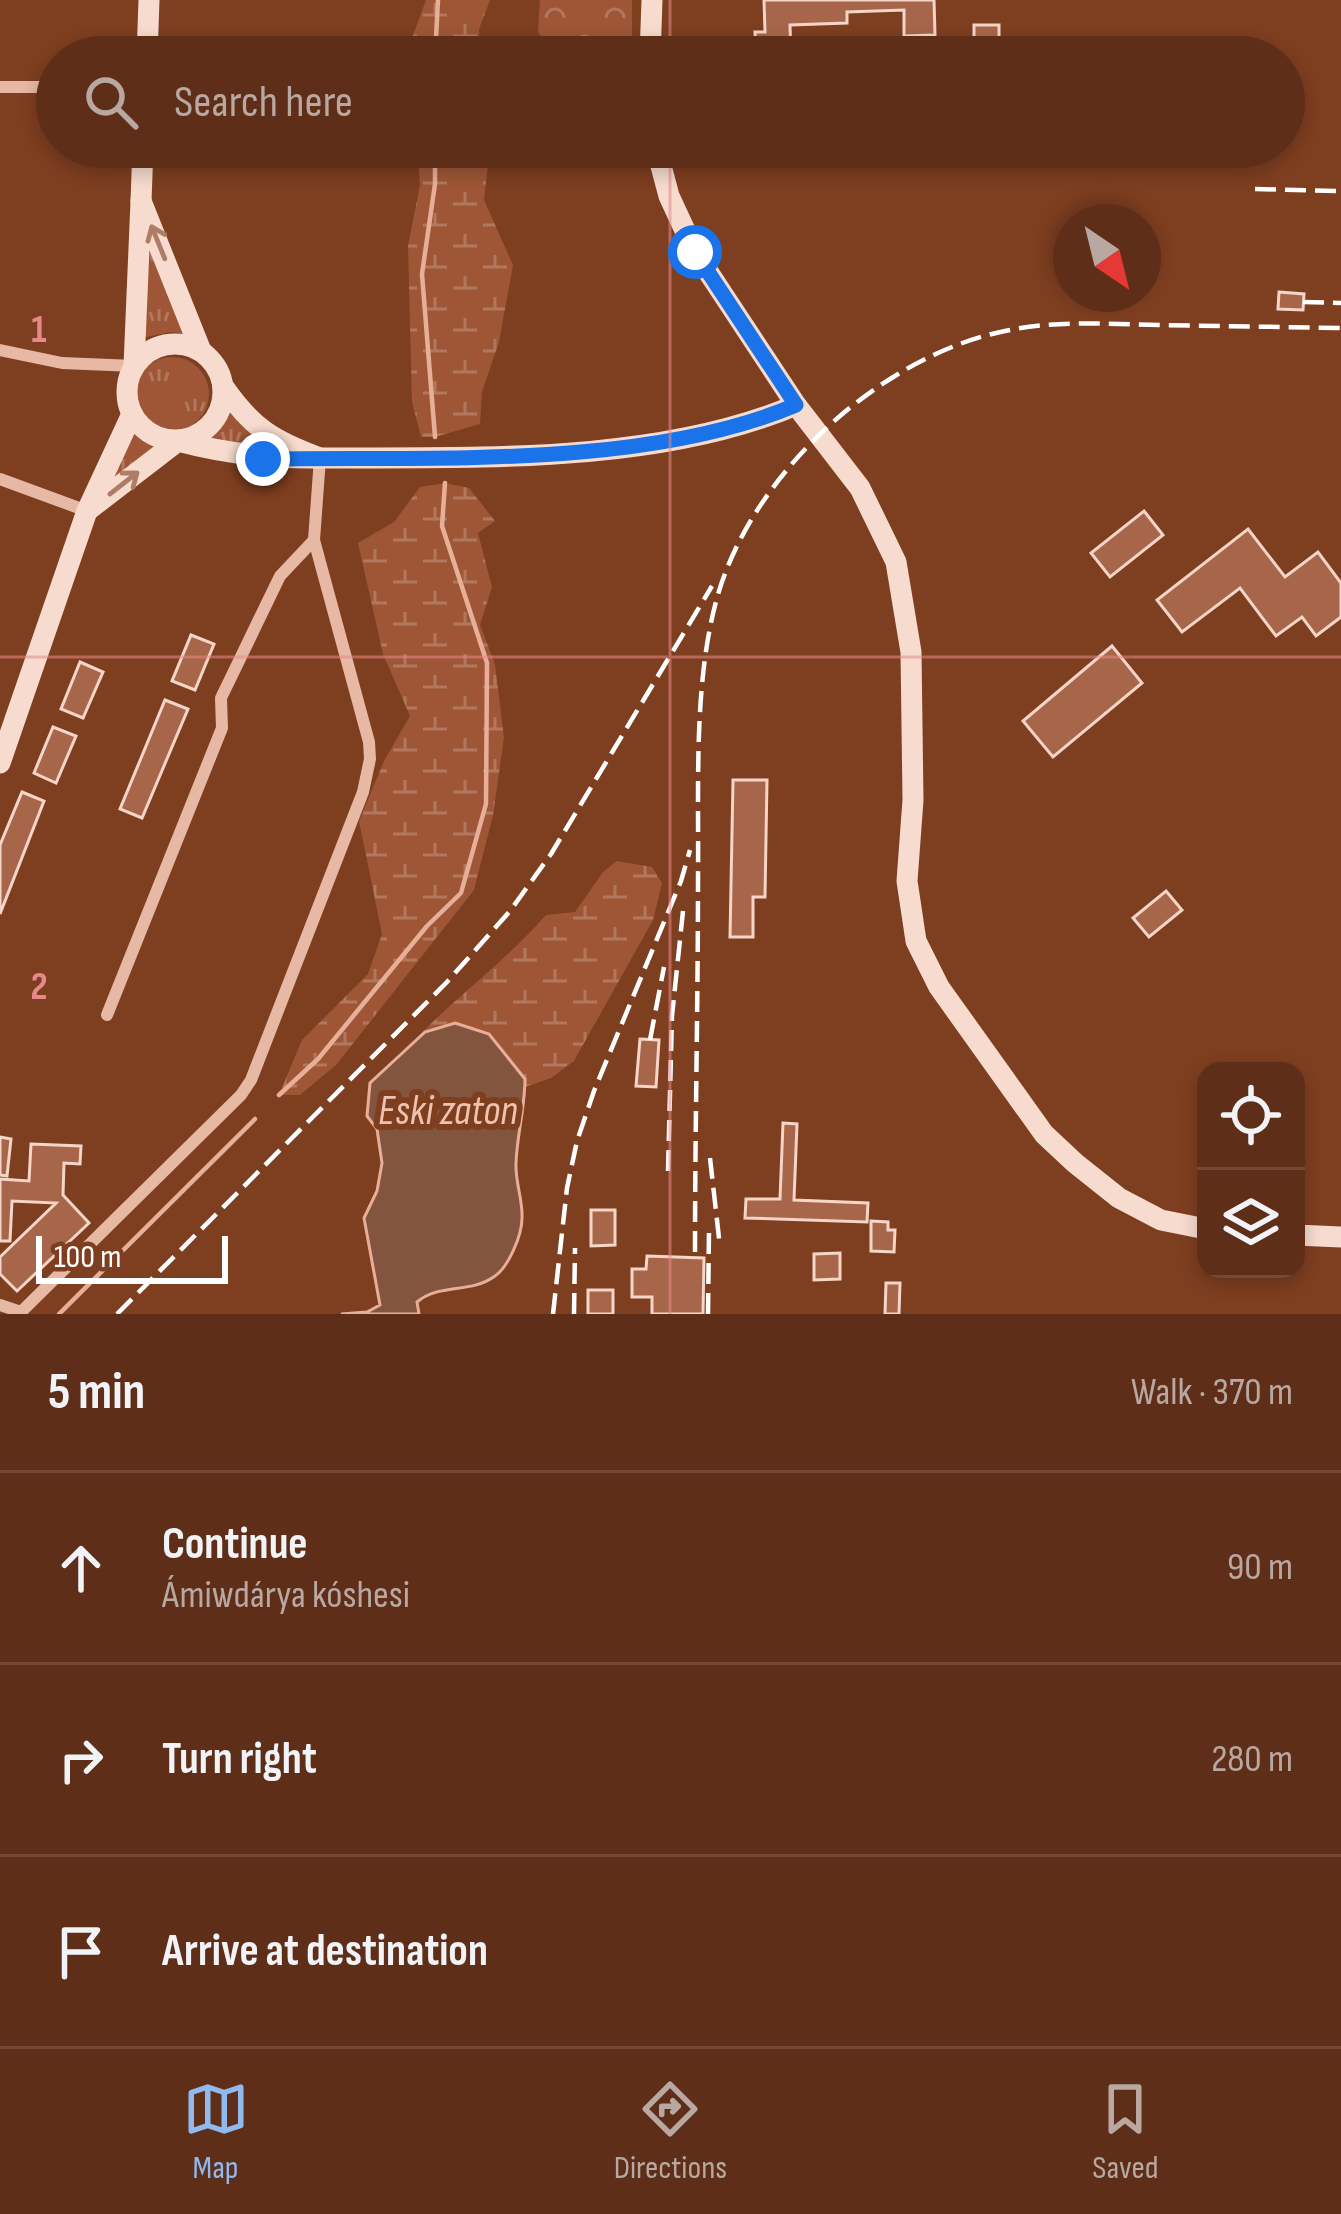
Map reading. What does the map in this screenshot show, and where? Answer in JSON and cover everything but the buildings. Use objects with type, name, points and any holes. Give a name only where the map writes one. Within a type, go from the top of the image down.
[{"type":"street","points":[[148,36],[149,0]]},
{"type":"street","points":[[651,36],[652,0]]},
{"type":"street","points":[[0,87],[36,87]]},
{"type":"street","points":[[142,168],[134,366],[126,390],[132,414],[151,434],[263,459],[519,456],[645,443],[765,418],[796,405]]},
{"type":"street","points":[[662,168],[695,252],[796,405],[860,488],[896,562],[910,652],[913,800],[908,881],[916,941],[939,987],[1044,1134],[1119,1198],[1161,1220],[1197,1227]]},
{"type":"street","points":[[141,201],[201,351]]},
{"type":"street","points":[[0,350],[62,363],[134,366],[158,346],[187,345],[212,360],[242,413],[274,441],[320,458]]},
{"type":"street","points":[[87,511],[178,441],[207,428],[217,416],[223,386]]},
{"type":"street","points":[[0,763],[87,511],[132,414]]},
{"type":"street","points":[[0,1305],[20,1313],[241,1095],[251,1080],[363,792],[369,742],[314,540],[320,458]]},
{"type":"street","points":[[0,479],[87,511]]},
{"type":"street","points":[[107,1016],[222,728],[221,698],[280,576],[314,540]]},
{"type":"street","points":[[1305,1236],[1341,1238]]},
{"type":"green space","points":[[426,0],[490,0],[479,36],[413,36]]},
{"type":"green space","points":[[540,0],[632,0],[632,36],[540,36]]},
{"type":"green space","points":[[419,168],[488,168],[484,200],[513,265],[499,342],[482,392],[480,424],[435,437],[421,437],[412,402],[408,246],[420,185]]},
{"type":"green space","points":[[150,248],[185,334],[142,338]]},
{"type":"green space","points":[[172,357],[198,368],[209,394],[198,420],[172,431],[146,420],[135,394],[146,368]]},
{"type":"green space","points":[[229,406],[278,451],[202,441],[217,429]]},
{"type":"green space","points":[[132,424],[164,445],[102,490]]},
{"type":"green space","points":[[445,483],[469,488],[495,521],[478,533],[492,587],[480,625],[495,664],[504,738],[493,815],[474,890],[336,1065],[300,1095],[279,1095],[302,1040],[368,974],[382,934],[359,821],[384,761],[410,716],[383,654],[358,543],[394,522],[420,487]]},
{"type":"green space","points":[[617,861],[652,867],[662,883],[653,920],[574,1061],[551,1078],[525,1087],[525,1079],[425,1032],[406,1049],[546,915],[575,912],[603,872]]},
{"type":"water","name":"Eski zaton","points":[[455,1023],[489,1034],[525,1079],[516,1163],[522,1211],[517,1242],[495,1276],[426,1296],[417,1302],[419,1314],[341,1314],[367,1312],[380,1305],[364,1218],[377,1191],[382,1163],[377,1129],[367,1116],[370,1083],[425,1032]]},
{"type":"waterway","points":[[436,36],[438,0]]},
{"type":"waterway","points":[[435,168],[422,274],[435,437]]},
{"type":"waterway","points":[[279,1095],[318,1059],[427,926],[461,893],[486,804],[487,663],[442,526],[445,483]]},
{"type":"waterway","points":[[59,1314],[255,1119]]},
{"type":"railway","points":[[1255,189],[1341,191]]},
{"type":"railway","points":[[1303,302],[1341,303]]},
{"type":"railway","points":[[695,1252],[698,773],[704,666],[717,598],[734,552],[759,508],[790,466],[868,394],[958,345],[1005,331],[1062,324],[1341,328]]},
{"type":"railway","points":[[117,1314],[447,982],[510,911],[551,854],[712,586]]},
{"type":"railway","points":[[553,1314],[577,1141],[690,850]]},
{"type":"railway","points":[[668,1171],[672,1016],[683,911]]},
{"type":"railway","points":[[650,1040],[664,967]]},
{"type":"railway","points":[[710,1158],[720,1247]]},
{"type":"railway","points":[[708,1314],[709,1230]]},
{"type":"railway","points":[[574,1314],[575,1248]]},
{"type":"route","points":[[263,459],[519,456],[666,441],[765,418],[796,405],[695,252]]}]
